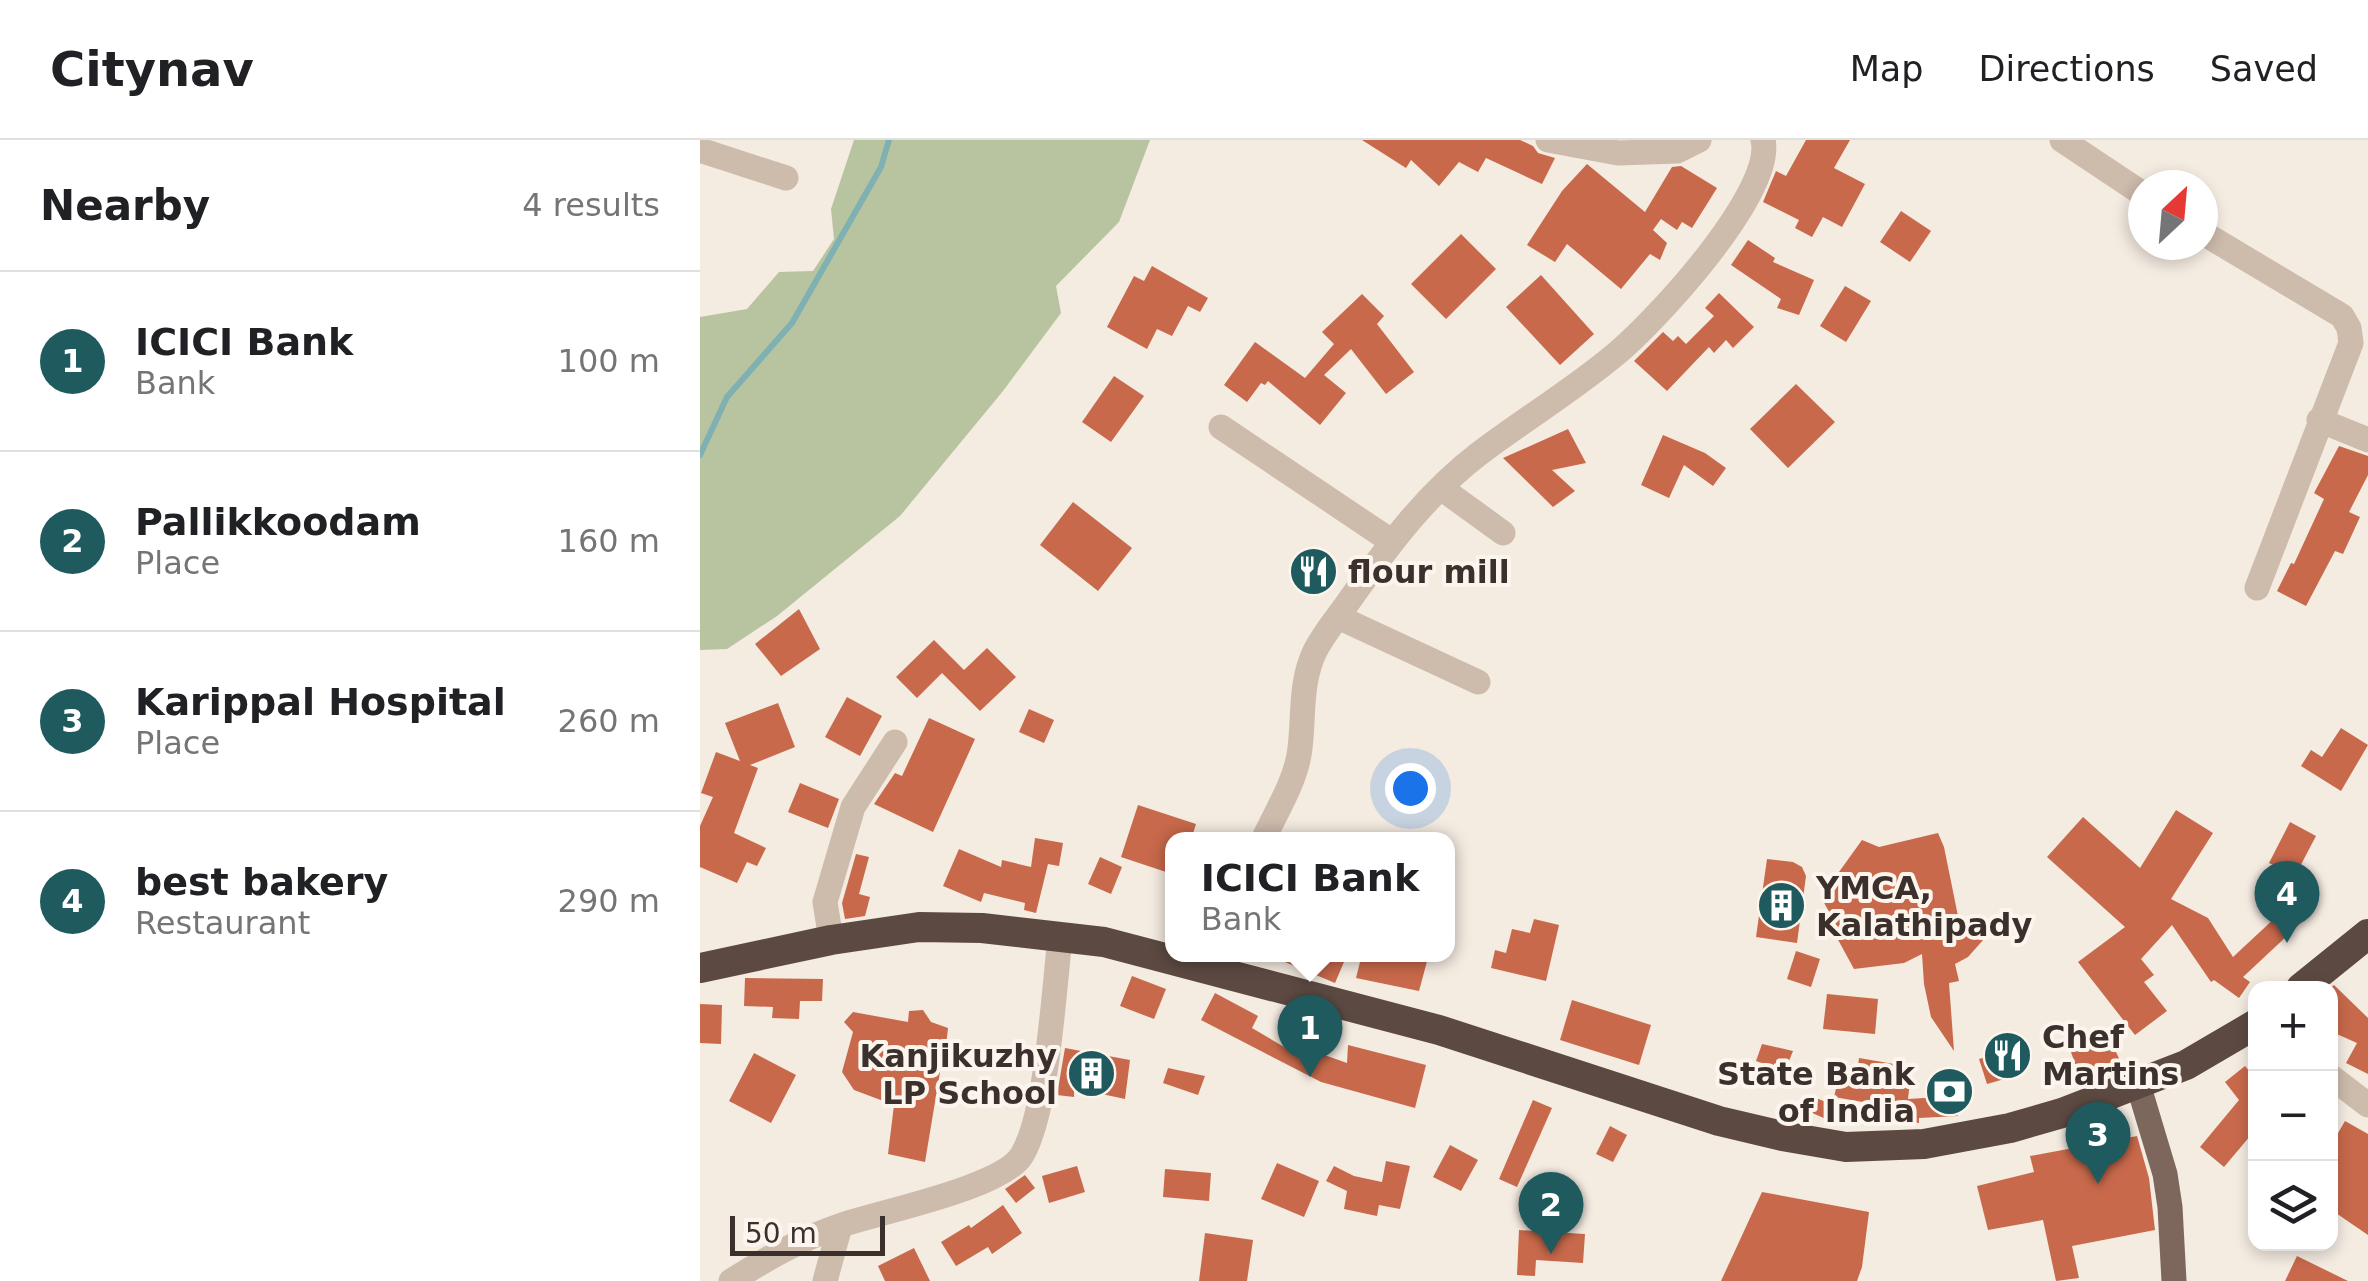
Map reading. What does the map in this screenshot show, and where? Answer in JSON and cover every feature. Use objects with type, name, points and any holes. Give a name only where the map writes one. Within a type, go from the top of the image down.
[{"type":"highway","points":[[700,968],[831,940],[947,926],[1104,942],[1165,953]]},
{"type":"highway","points":[[2309,981],[2368,934]]},
{"type":"highway","points":[[1207,962],[1438,1030],[1719,1121],[1818,1144],[1882,1148],[1969,1136],[2062,1113],[2186,1065],[2248,1029]]},
{"type":"main road","points":[[2138,1084],[2164,1174],[2174,1281]]},
{"type":"street","points":[[1548,140],[1618,153],[1677,151],[1699,140]]},
{"type":"street","points":[[1266,832],[1300,751],[1304,689],[1314,652],[1390,541],[1478,454],[1619,352],[1663,308],[1739,213],[1760,173],[1764,140]]},
{"type":"street","points":[[2062,140],[2128,184]]},
{"type":"street","points":[[700,150],[786,178]]},
{"type":"street","points":[[2218,242],[2342,316],[2351,343],[2257,588]]},
{"type":"street","points":[[2320,420],[2368,440]]},
{"type":"street","points":[[1222,427],[1390,541]]},
{"type":"street","points":[[1441,488],[1503,532]]},
{"type":"street","points":[[1338,617],[1478,682]]},
{"type":"street","points":[[831,940],[825,902],[853,807],[895,742]]},
{"type":"street","points":[[731,1281],[765,1258],[840,1226],[979,1184],[1022,1157],[1036,1114],[1060,938]]},
{"type":"street","points":[[2338,1082],[2368,1105]]},
{"type":"street","points":[[826,1281],[840,1226]]},
{"type":"green space","points":[[854,140],[1150,140],[1119,222],[1056,286],[1061,313],[1003,391],[900,516],[777,616],[727,649],[700,650],[700,317],[747,309],[779,272],[813,271],[834,239],[831,209]]},
{"type":"building","points":[[1362,140],[1520,140],[1538,153],[1555,158],[1542,184],[1486,158],[1478,172],[1459,162],[1439,186],[1411,160],[1406,168]]},
{"type":"building","points":[[1806,140],[1850,140],[1834,168],[1865,184],[1842,227],[1823,217],[1812,237],[1795,228],[1799,220],[1763,202],[1776,171],[1786,176]]},
{"type":"building","points":[[1587,164],[1645,212],[1672,167],[1681,166],[1717,188],[1692,228],[1682,222],[1677,230],[1661,219],[1653,230],[1667,243],[1660,260],[1650,254],[1621,289],[1567,244],[1555,262],[1527,245],[1562,191]]},
{"type":"building","points":[[1901,211],[1931,231],[1910,262],[1880,242]]},
{"type":"building","points":[[1461,234],[1496,269],[1446,319],[1411,284]]},
{"type":"building","points":[[1748,240],[1775,258],[1773,262],[1814,280],[1799,315],[1777,308],[1781,299],[1731,265]]},
{"type":"building","points":[[1152,266],[1208,298],[1200,312],[1188,306],[1172,336],[1157,329],[1147,349],[1107,327],[1134,276],[1144,281]]},
{"type":"building","points":[[1541,275],[1594,334],[1560,365],[1506,307]]},
{"type":"building","points":[[1845,286],[1871,301],[1846,342],[1820,326]]},
{"type":"building","points":[[1719,293],[1754,327],[1733,348],[1726,340],[1714,353],[1709,347],[1667,391],[1634,361],[1663,332],[1673,341],[1678,336],[1686,344],[1714,316],[1705,308]]},
{"type":"building","points":[[1362,294],[1384,316],[1377,324],[1414,372],[1386,394],[1351,349],[1324,375],[1346,393],[1320,425],[1268,381],[1265,385],[1261,383],[1247,402],[1224,385],[1255,342],[1305,378],[1334,344],[1322,332]]},
{"type":"building","points":[[1114,376],[1144,396],[1111,442],[1082,422]]},
{"type":"building","points":[[1796,384],[1835,422],[1788,468],[1750,429]]},
{"type":"building","points":[[1568,429],[1586,463],[1552,470],[1575,491],[1553,507],[1503,458]]},
{"type":"building","points":[[1663,435],[1705,453],[1726,468],[1713,486],[1684,465],[1669,498],[1641,485]]},
{"type":"building","points":[[2339,446],[2368,456],[2368,475],[2349,512],[2360,517],[2343,554],[2335,551],[2306,606],[2277,591],[2324,499],[2314,493]]},
{"type":"building","points":[[1073,502],[1132,548],[1098,591],[1040,545]]},
{"type":"building","points":[[799,609],[820,649],[781,676],[755,644]]},
{"type":"building","points":[[934,640],[964,670],[987,648],[1016,677],[980,711],[942,673],[917,698],[896,677]]},
{"type":"building","points":[[847,697],[882,716],[860,756],[825,737]]},
{"type":"building","points":[[778,703],[795,747],[750,765],[758,768],[734,833],[766,848],[757,866],[747,862],[737,883],[700,867],[700,826],[713,797],[701,793],[716,752],[740,761],[725,723]]},
{"type":"building","points":[[1029,709],[1054,720],[1044,743],[1019,732]]},
{"type":"building","points":[[929,718],[975,739],[933,832],[874,804],[895,773],[902,776]]},
{"type":"building","points":[[2341,728],[2368,745],[2341,791],[2301,766],[2311,750],[2322,757]]},
{"type":"building","points":[[800,783],[839,799],[828,828],[788,812]]},
{"type":"building","points":[[1138,805],[1196,824],[1194,832],[1165,832],[1165,872],[1121,857]]},
{"type":"building","points":[[2176,810],[2213,833],[2171,899],[2208,918],[2233,957],[2290,904],[2304,920],[2243,977],[2248,985],[2239,998],[2214,980],[2211,982],[2172,925],[2141,959],[2154,975],[2144,982],[2167,1011],[2135,1035],[2078,962],[2125,927],[2047,857],[2083,817],[2140,868]]},
{"type":"building","points":[[2290,822],[2316,836],[2295,876],[2269,863]]},
{"type":"building","points":[[1938,833],[1959,921],[1984,929],[1984,939],[1968,957],[1955,964],[1959,981],[1949,983],[1954,1051],[1931,1017],[1922,954],[1904,963],[1854,969],[1821,897],[1862,840],[1879,847]]},
{"type":"building","points":[[1035,838],[1063,843],[1059,866],[1048,864],[1036,913],[1024,910],[1025,903],[984,893],[981,902],[943,886],[959,849],[1001,867],[1002,860],[1031,867]]},
{"type":"building","points":[[856,854],[869,857],[859,894],[870,897],[865,916],[845,919],[842,903]]},
{"type":"building","points":[[1100,857],[1122,867],[1111,894],[1088,884]]},
{"type":"building","name":"YMCA, Kalathipady","points":[[1767,859],[1793,862],[1802,867],[1806,876],[1797,943],[1756,937]]},
{"type":"building","points":[[1534,919],[1559,925],[1546,981],[1491,968],[1495,950],[1506,953],[1512,929],[1530,933]]},
{"type":"building","points":[[1796,951],[1820,959],[1811,987],[1787,979]]},
{"type":"building","points":[[1285,962],[1344,962],[1335,983]]},
{"type":"building","points":[[1360,962],[1427,962],[1419,991],[1356,978]]},
{"type":"building","points":[[1132,976],[1166,989],[1154,1019],[1120,1006]]},
{"type":"building","points":[[745,978],[823,979],[822,1001],[800,1001],[799,1019],[772,1018],[773,1007],[744,1006]]},
{"type":"building","points":[[2338,989],[2368,1018],[2368,1074],[2346,1063],[2357,1043],[2338,1035]]},
{"type":"building","points":[[1215,993],[1258,1016],[1252,1028],[1296,1054],[1299,1046],[1347,1063],[1348,1045],[1426,1065],[1415,1108],[1321,1082],[1201,1020]]},
{"type":"building","points":[[1827,994],[1878,999],[1875,1034],[1823,1029]]},
{"type":"building","points":[[1572,1000],[1651,1025],[1639,1065],[1560,1040]]},
{"type":"building","points":[[700,1004],[722,1005],[721,1044],[700,1043]]},
{"type":"building","points":[[923,1010],[931,1022],[948,1028],[946,1046],[954,1049],[952,1064],[941,1066],[925,1162],[888,1154],[894,1105],[854,1090],[842,1072],[853,1032],[844,1022],[853,1012],[908,1022],[909,1011]]},
{"type":"building","points":[[2111,1041],[2122,1065],[2081,1081],[2071,1052]]},
{"type":"building","points":[[1762,1044],[1793,1051],[1785,1071],[1756,1061]]},
{"type":"building","name":"Kanjikuzhy LP School","points":[[1065,1048],[1130,1060],[1125,1099],[1074,1088],[1074,1097],[1057,1095]]},
{"type":"building","points":[[2007,1051],[2015,1076],[1987,1084],[1979,1059]]},
{"type":"building","points":[[754,1053],[796,1075],[771,1123],[729,1101]]},
{"type":"building","points":[[1859,1058],[1894,1064],[1893,1069],[1911,1072],[1908,1099],[1957,1096],[1958,1116],[1919,1118],[1919,1123],[1878,1118],[1880,1105],[1834,1097],[1842,1063],[1858,1066]]},
{"type":"building","points":[[2245,1066],[2248,1070],[2248,1138],[2224,1167],[2200,1147],[2239,1100],[2225,1082]]},
{"type":"building","points":[[1168,1068],[1205,1076],[1198,1095],[1163,1083]]},
{"type":"building","points":[[1816,1098],[1831,1104],[1826,1119],[1810,1112]]},
{"type":"building","points":[[1533,1100],[1552,1108],[1517,1187],[1499,1179]]},
{"type":"building","points":[[2345,1121],[2368,1134],[2368,1235],[2338,1214],[2338,1133]]},
{"type":"building","points":[[1610,1126],[1627,1135],[1613,1162],[1596,1154]]},
{"type":"building","points":[[2137,1136],[2149,1178],[2155,1230],[2072,1246],[2079,1278],[2056,1281],[2043,1220],[1988,1230],[1977,1186],[2034,1172],[2030,1156]]},
{"type":"building","points":[[1450,1145],[1478,1160],[1461,1191],[1433,1177]]},
{"type":"building","points":[[1386,1161],[1410,1166],[1400,1209],[1379,1205],[1377,1216],[1344,1209],[1347,1191],[1326,1181],[1334,1166],[1354,1176],[1382,1182]]},
{"type":"building","points":[[1277,1163],[1319,1181],[1304,1217],[1261,1199]]},
{"type":"building","points":[[1077,1166],[1085,1192],[1049,1203],[1042,1176]]},
{"type":"building","points":[[1165,1169],[1211,1173],[1209,1201],[1163,1197]]},
{"type":"building","points":[[1025,1175],[1035,1188],[1016,1203],[1005,1189]]},
{"type":"building","points":[[1762,1192],[1869,1212],[1857,1281],[1721,1281]]},
{"type":"building","points":[[1003,1205],[1022,1233],[992,1254],[988,1247],[956,1266],[941,1242],[969,1225],[971,1228]]},
{"type":"building","points":[[1519,1230],[1585,1234],[1583,1263],[1536,1260],[1535,1276],[1517,1275]]},
{"type":"building","points":[[1205,1233],[1253,1240],[1247,1281],[1199,1281]]},
{"type":"building","points":[[914,1248],[930,1281],[885,1281],[878,1266]]},
{"type":"building","points":[[2297,1256],[2348,1281],[2285,1281]]},
{"type":"waterway","points":[[700,455],[727,397],[792,323],[881,167],[889,140]]},
{"type":"place","name":"flour mill","points":[[1313,572]]},
{"type":"place","name":"YMCA, Kalathipady","points":[[1781,906]]},
{"type":"place","name":"best bakery","points":[[2287,943]]},
{"type":"place","name":"Chef Martins","points":[[2007,1055]]},
{"type":"place","name":"Kanjikuzhy LP School","points":[[1092,1074]]},
{"type":"place","name":"ICICI Bank","points":[[1310,1077]]},
{"type":"place","name":"State Bank of India","points":[[1950,1092]]},
{"type":"place","name":"Karippal Hospital","points":[[2098,1184]]},
{"type":"place","name":"Pallikkoodam","points":[[1551,1254]]}]
